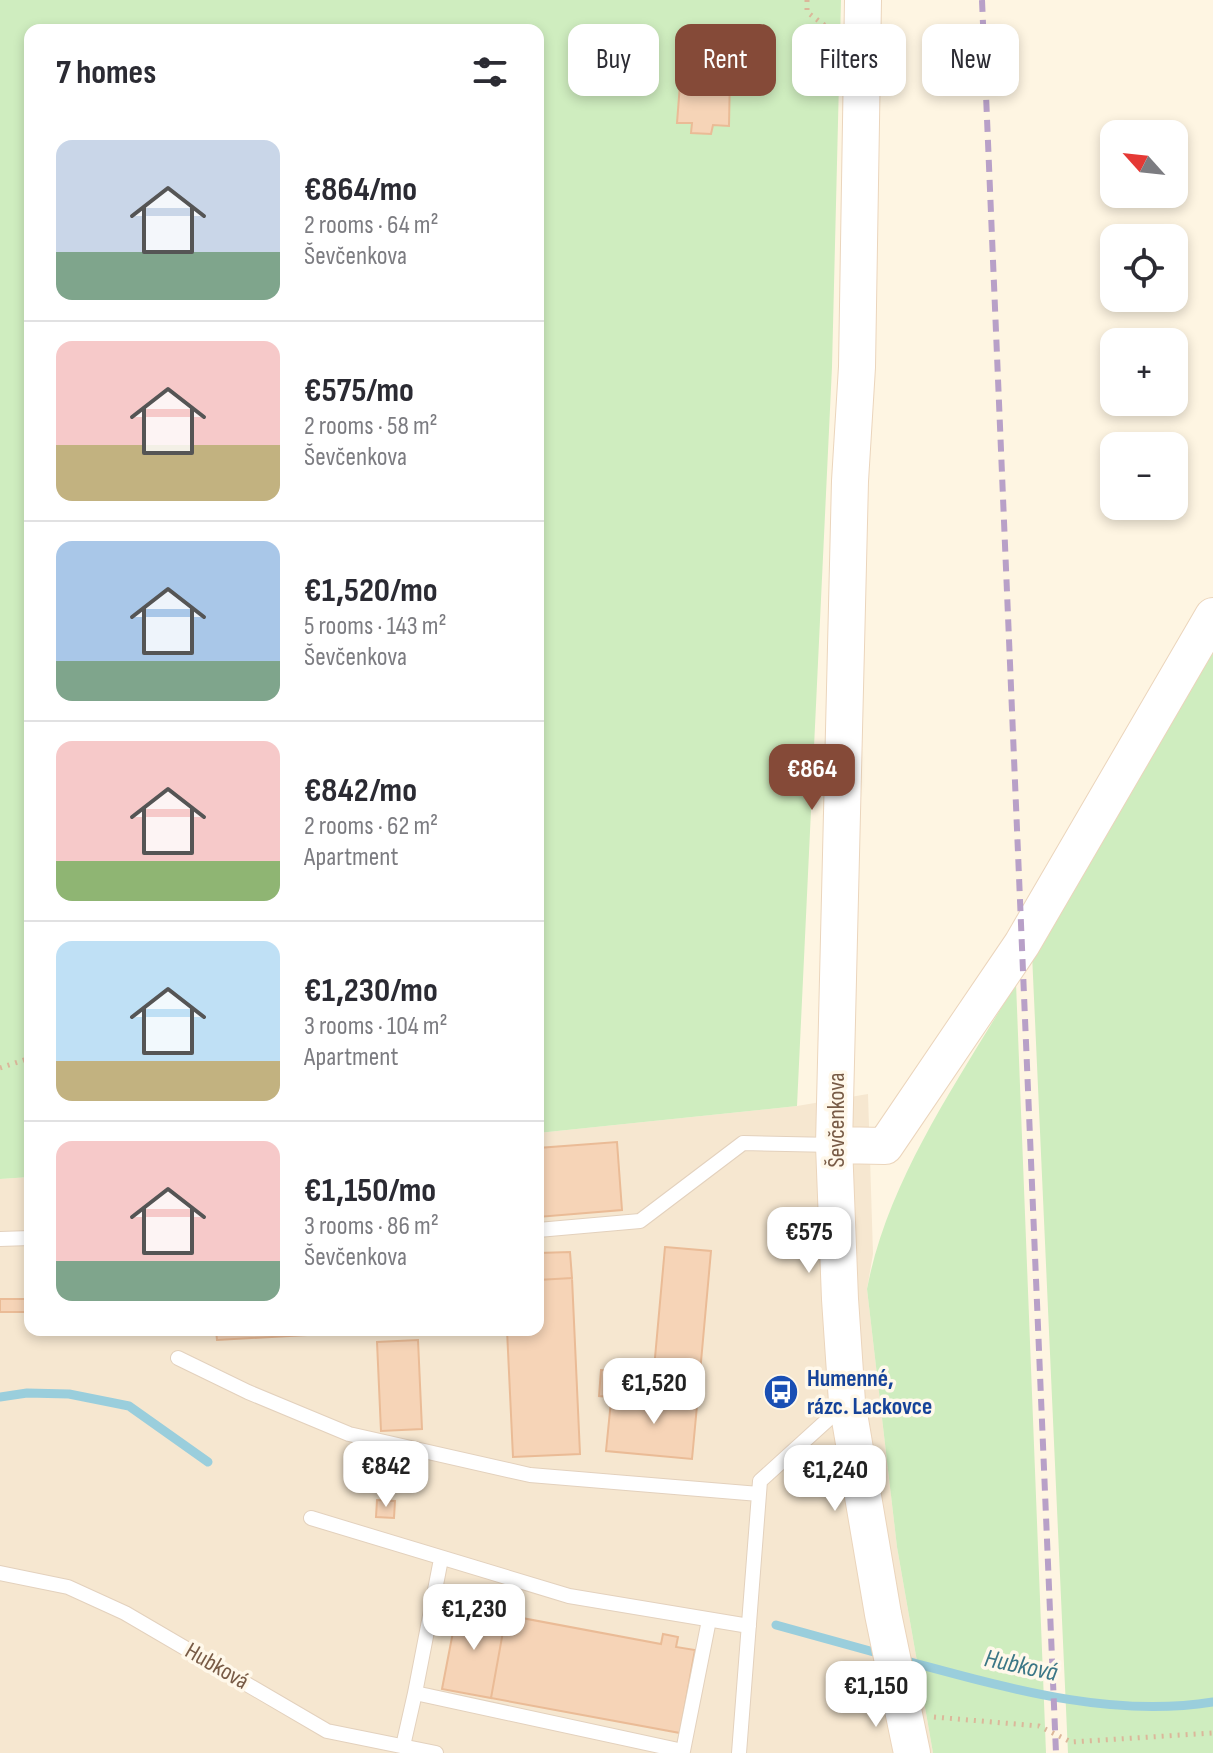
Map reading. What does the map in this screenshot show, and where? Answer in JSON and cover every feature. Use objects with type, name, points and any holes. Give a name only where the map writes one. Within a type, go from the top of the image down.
[{"type":"main road","name":"Ševčenkova","points":[[863,0],[857,367],[850,481],[834,1145],[847,1402],[883,1614],[912,1753]]},
{"type":"main road","points":[[834,1145],[885,1146],[1022,944],[1213,616]]},
{"type":"lane","points":[[544,1229],[640,1221],[743,1143],[834,1145]]},
{"type":"lane","points":[[0,1239],[24,1238]]},
{"type":"lane","points":[[178,1358],[248,1392],[349,1434],[530,1475],[759,1494]]},
{"type":"lane","points":[[739,1753],[760,1481],[847,1402]]},
{"type":"lane","points":[[311,1518],[569,1596],[749,1626]]},
{"type":"lane","points":[[403,1746],[441,1559]]},
{"type":"lane","name":"Hubková","points":[[0,1573],[68,1587],[125,1613],[327,1731],[436,1753]]},
{"type":"lane","points":[[415,1693],[683,1751],[709,1620]]},
{"type":"path","points":[[0,1068],[24,1060]]},
{"type":"path","points":[[901,1703],[1039,1726],[1071,1742],[1213,1733]]},
{"type":"shaded area","points":[[868,1094],[873,1254],[867,1289],[897,1547],[933,1753],[0,1753],[0,1179],[24,1177],[24,1336],[544,1336],[544,1132],[797,1106]]},
{"type":"green space","points":[[0,0],[841,0],[840,24],[792,24],[792,96],[839,96],[832,367],[797,1106],[544,1132],[544,24],[24,24],[24,1177],[0,1179]]},
{"type":"green space","points":[[1213,645],[1213,1753],[1068,1753],[1032,954]]},
{"type":"green space","points":[[1016,983],[1046,1753],[933,1753],[897,1547],[867,1289],[877,1248],[908,1169],[949,1093]]},
{"type":"building","points":[[679,96],[730,96],[729,126],[713,125],[711,134],[691,133],[692,123],[677,123]]},
{"type":"building","points":[[617,1142],[622,1210],[544,1216],[544,1148]]},
{"type":"building","points":[[665,1247],[711,1251],[698,1395],[652,1391]]},
{"type":"building","points":[[570,1252],[572,1278],[544,1280],[544,1253]]},
{"type":"building","points":[[572,1278],[580,1454],[513,1457],[507,1336],[544,1336],[544,1280]]},
{"type":"building","points":[[0,1299],[24,1299],[24,1312],[0,1312]]},
{"type":"building","points":[[217,1336],[289,1336],[217,1340]]},
{"type":"building","points":[[418,1340],[422,1429],[381,1431],[377,1342]]},
{"type":"building","points":[[601,1370],[654,1375],[651,1401],[599,1396]]},
{"type":"building","points":[[652,1391],[698,1395],[692,1459],[606,1451],[611,1401],[651,1404]]},
{"type":"building","points":[[377,1500],[395,1501],[394,1518],[376,1517]]},
{"type":"building","points":[[458,1606],[506,1615],[491,1698],[442,1689]]},
{"type":"building","points":[[506,1615],[661,1644],[663,1634],[678,1637],[676,1647],[695,1650],[680,1733],[491,1698]]},
{"type":"waterway","name":"Hubková","points":[[0,1397],[27,1393],[69,1394],[129,1406],[208,1462]]},
{"type":"waterway","name":"Hubková","points":[[776,1625],[881,1654]]},
{"type":"waterway","name":"Hubková","points":[[899,1659],[1015,1689],[1094,1703],[1173,1706],[1213,1702]]},
{"type":"railway","points":[[982,0],[1056,1753]]},
{"type":"place","name":"Humenné, rázc. Lackovce","points":[[781,1392]]}]
